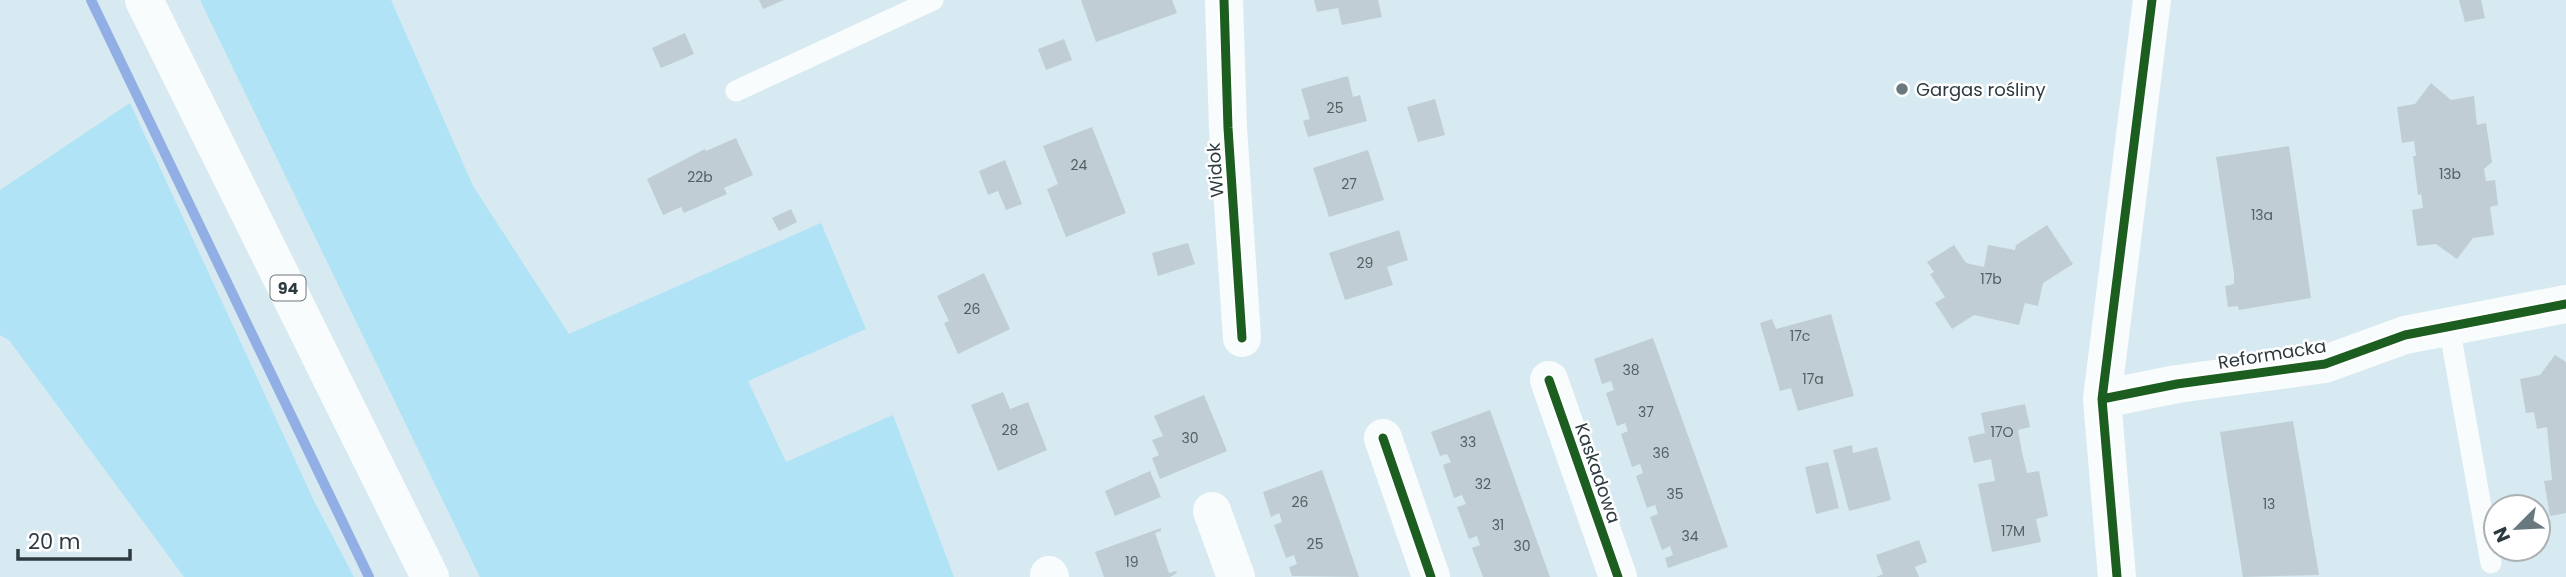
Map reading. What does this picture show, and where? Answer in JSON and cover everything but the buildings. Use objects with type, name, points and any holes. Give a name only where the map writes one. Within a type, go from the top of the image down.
[{"type":"street","name":"94","points":[[144,0],[430,577]]},
{"type":"street","name":"Widok","points":[[1224,0],[1228,128],[1242,338]]},
{"type":"street","points":[[2117,577],[2102,399],[2152,0]]},
{"type":"street","name":"Reformacka","points":[[2102,399],[2177,384],[2325,365],[2405,335],[2566,304]]},
{"type":"street","name":"Kaskadowa","points":[[1549,380],[1618,577]]},
{"type":"street","points":[[1383,438],[1431,577]]},
{"type":"street","points":[[1212,511],[1236,577]]},
{"type":"lane","points":[[736,92],[933,0]]},
{"type":"lane","points":[[2449,326],[2491,564]]},
{"type":"shaded area","points":[[200,0],[391,0],[473,186],[569,334],[821,223],[866,329],[748,381],[786,462],[893,415],[954,577],[480,577]]},
{"type":"shaded area","points":[[130,103],[314,501],[354,577],[184,577],[9,340],[0,335],[0,190]]},
{"type":"waterway","points":[[91,0],[369,577]]},
{"type":"cycle path","points":[[1224,0],[1228,128],[1242,338]]},
{"type":"cycle path","points":[[2117,577],[2102,399],[2152,0]]},
{"type":"cycle path","points":[[2102,399],[2177,384],[2325,364],[2405,335],[2566,304]]},
{"type":"cycle path","points":[[1549,380],[1618,577]]},
{"type":"cycle path","points":[[1383,438],[1431,577]]},
{"type":"place","name":"Gargas rośliny","points":[[1902,89]]}]
